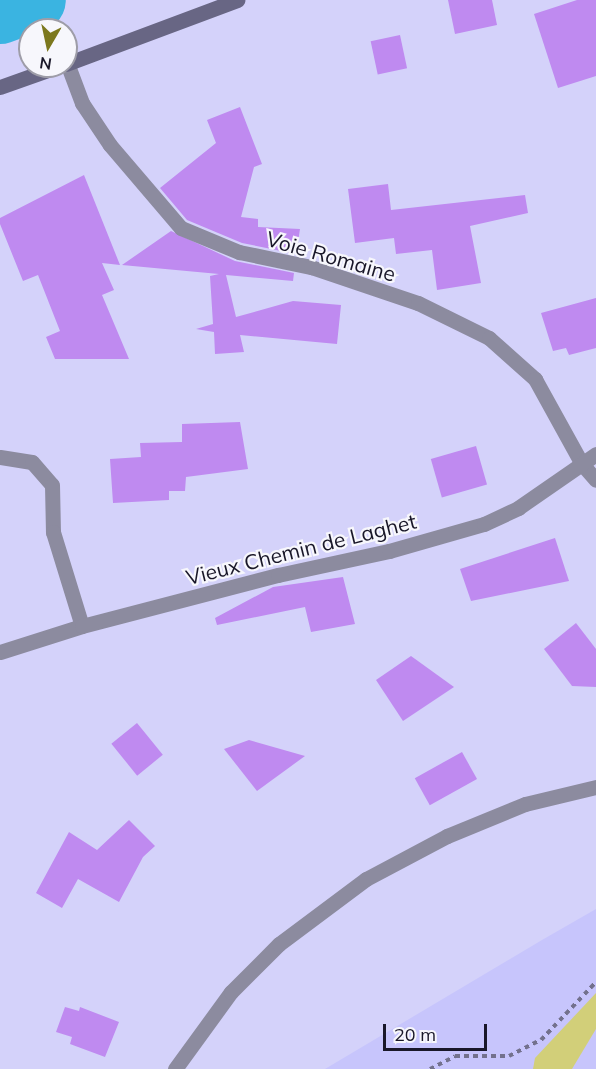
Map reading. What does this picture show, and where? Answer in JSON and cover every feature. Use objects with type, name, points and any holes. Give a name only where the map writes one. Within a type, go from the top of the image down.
[{"type":"main road","points":[[78,59],[237,0]]},
{"type":"main road","points":[[0,87],[25,78]]},
{"type":"street","name":"Voie Romaine","points":[[70,78],[82,103],[110,145],[181,228],[239,252],[311,267],[418,303],[489,338],[535,379],[582,464],[596,480]]},
{"type":"street","name":"Vieux Chemin de Laghet","points":[[0,652],[82,626],[278,575],[389,551],[484,524],[518,508],[596,454]]},
{"type":"street","points":[[0,457],[32,462],[52,485],[53,532],[82,626]]},
{"type":"street","points":[[175,1069],[231,992],[271,952],[366,879],[447,836],[525,804],[596,788]]},
{"type":"path","points":[[430,1069],[455,1056],[509,1056],[541,1040],[596,982]]},
{"type":"shaded area","points":[[596,909],[596,1069],[325,1069],[542,940]]},
{"type":"shaded area","points":[[596,993],[596,1029],[572,1069],[533,1069],[535,1058]]},
{"type":"building","points":[[448,0],[492,0],[497,25],[455,34]]},
{"type":"building","points":[[577,0],[596,0],[596,76],[558,88],[534,14]]},
{"type":"building","points":[[400,35],[407,68],[378,74],[371,41]]},
{"type":"building","points":[[240,107],[262,164],[254,167],[241,217],[258,219],[258,227],[300,229],[296,254],[242,243],[187,220],[160,188],[216,143],[207,120]]},
{"type":"building","points":[[84,175],[120,265],[102,263],[114,290],[102,295],[129,359],[55,359],[46,337],[60,331],[38,275],[23,281],[0,224],[0,218]]},
{"type":"building","points":[[388,184],[391,210],[525,195],[528,213],[470,226],[481,283],[437,290],[432,250],[396,254],[394,238],[355,243],[348,189]]},
{"type":"building","points":[[171,231],[235,261],[294,273],[293,281],[226,275],[236,317],[293,301],[341,305],[337,344],[240,335],[244,352],[215,354],[214,332],[196,329],[213,324],[210,276],[219,274],[122,265]]},
{"type":"building","points":[[596,298],[596,348],[569,355],[566,348],[553,351],[541,313]]},
{"type":"building","points":[[240,422],[248,469],[186,477],[185,491],[169,491],[169,500],[113,503],[110,459],[141,457],[140,443],[182,442],[182,424]]},
{"type":"building","points":[[476,446],[487,484],[442,497],[431,459]]},
{"type":"building","points":[[555,538],[569,581],[471,601],[460,569]]},
{"type":"building","points":[[343,577],[355,624],[311,632],[305,607],[217,625],[215,618],[273,587]]},
{"type":"building","points":[[576,623],[596,649],[596,687],[572,686],[544,649]]},
{"type":"building","points":[[411,656],[454,687],[403,721],[376,680]]},
{"type":"building","points":[[137,723],[163,755],[137,776],[111,744]]},
{"type":"building","points":[[249,740],[305,756],[257,791],[224,749]]},
{"type":"building","points":[[462,752],[477,779],[430,805],[415,778]]},
{"type":"building","points":[[129,820],[155,846],[143,857],[119,902],[78,879],[62,908],[36,893],[69,832],[97,850]]},
{"type":"building","points":[[65,1007],[79,1011],[80,1007],[119,1022],[105,1057],[70,1044],[72,1037],[56,1032]]},
{"type":"waterway","points":[[0,13],[35,0]]}]
